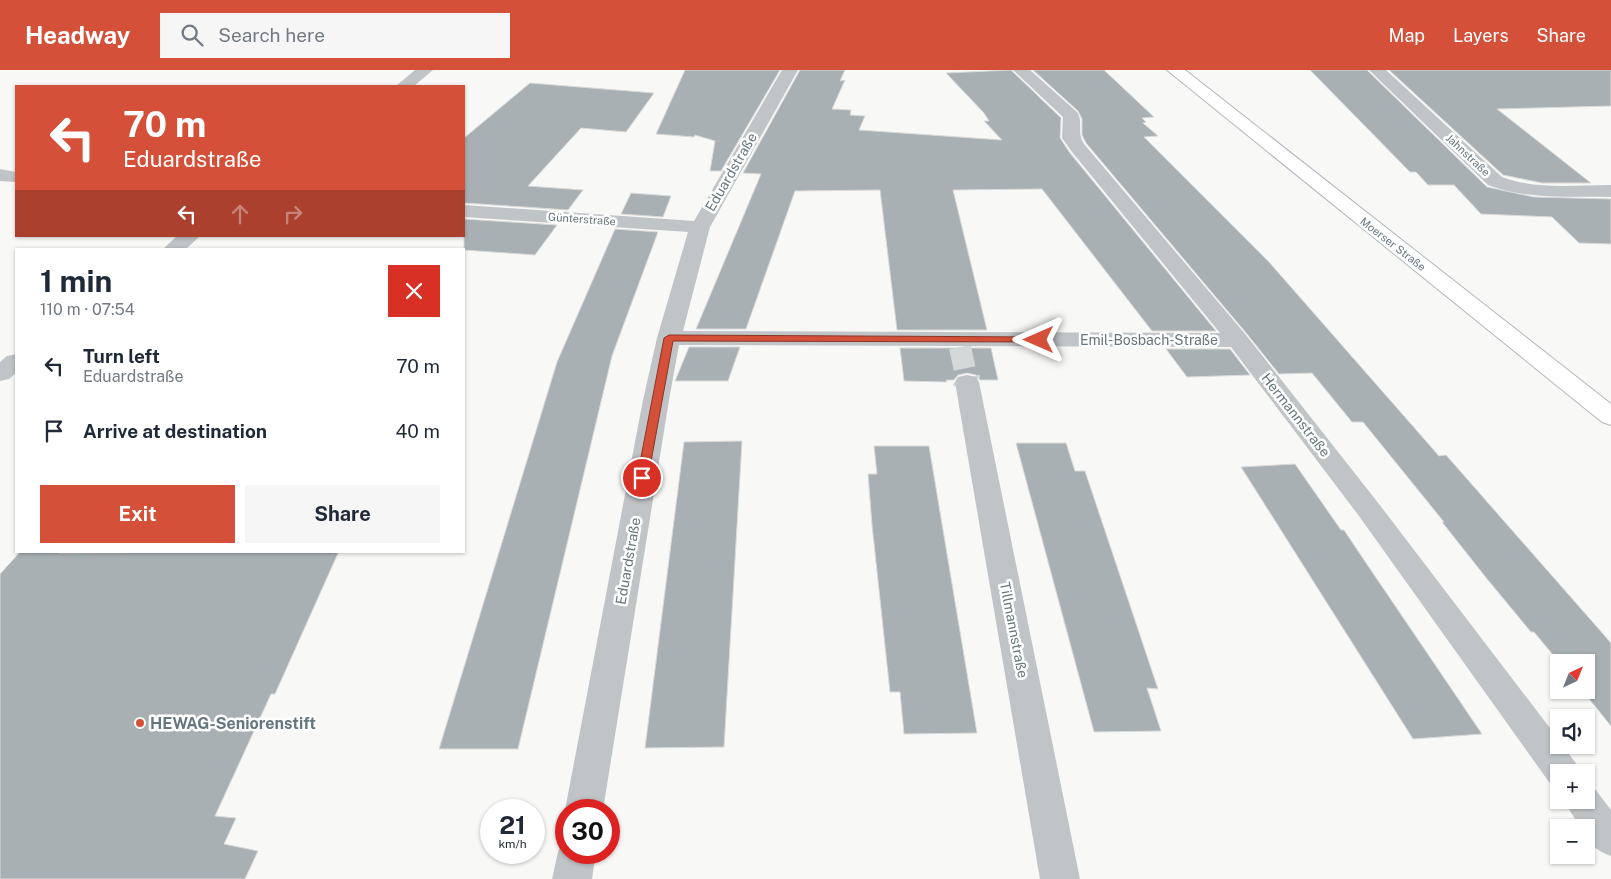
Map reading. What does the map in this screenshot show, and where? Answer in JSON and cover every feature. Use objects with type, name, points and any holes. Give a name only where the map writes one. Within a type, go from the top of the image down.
[{"type":"main road","name":"Moerser Straße","points":[[1175,70],[1611,417]]},
{"type":"street","points":[[405,85],[425,70]]},
{"type":"street","name":"Eduardstraße","points":[[586,799],[656,400],[669,338],[700,227],[790,70]]},
{"type":"street","name":"Hermannstraße","points":[[1022,70],[1071,116],[1071,138],[1078,148],[1238,340],[1369,510],[1556,764]]},
{"type":"street","name":"Jahnstraße","points":[[1376,70],[1495,181],[1506,187],[1611,191]]},
{"type":"street","points":[[0,176],[15,177]]},
{"type":"street","name":"Günterstraße","points":[[465,211],[700,227]]},
{"type":"street","points":[[174,248],[189,237]]},
{"type":"street","name":"Emil-Bosbach-Straße","points":[[669,338],[960,343],[1238,340]]},
{"type":"street","points":[[0,374],[15,362]]},
{"type":"street","name":"Tillmannstraße","points":[[967,382],[1060,879]]},
{"type":"street","points":[[1589,809],[1611,840]]},
{"type":"street","points":[[572,879],[575,864]]},
{"type":"building","points":[[685,70],[780,70],[721,171],[710,171],[715,141],[695,135],[694,137],[656,134]]},
{"type":"building","points":[[800,70],[845,70],[840,81],[845,80],[832,109],[851,110],[850,115],[865,116],[859,130],[1002,140],[984,121],[989,121],[984,113],[946,73],[1011,70],[1061,118],[1060,138],[1070,153],[1216,331],[1152,331],[1042,189],[953,190],[987,330],[897,330],[880,190],[795,191],[746,329],[696,329],[761,174],[743,173]]},
{"type":"building","points":[[1033,70],[1104,70],[1154,117],[1142,118],[1146,122],[1143,123],[1158,136],[1144,137],[1269,262],[1439,456],[1446,455],[1611,643],[1611,726],[1589,699],[1595,699],[1595,654],[1552,654],[1534,632],[1531,632],[1488,580],[1363,422],[1352,422],[1312,373],[1279,374],[1086,143],[1082,135],[1082,119],[1078,111]]},
{"type":"building","points":[[1310,70],[1367,70],[1487,187],[1534,197],[1611,199],[1611,244],[1579,243],[1552,217],[1481,214],[1454,185],[1428,185],[1416,172],[1410,172]]},
{"type":"building","points":[[1389,70],[1611,70],[1611,106],[1497,109],[1591,183],[1542,183],[1503,175]]},
{"type":"building","points":[[530,83],[654,93],[626,132],[581,128],[528,186],[583,190],[568,210],[465,203],[465,137]]},
{"type":"building","points":[[631,193],[671,196],[663,217],[621,214]]},
{"type":"building","points":[[465,219],[557,225],[535,255],[465,250]]},
{"type":"building","points":[[615,229],[658,232],[612,356],[518,749],[439,749],[557,362]]},
{"type":"building","points":[[689,347],[740,347],[728,381],[675,381]]},
{"type":"building","points":[[900,348],[991,348],[998,380],[980,380],[976,375],[967,373],[958,375],[954,380],[946,380],[947,382],[904,381]]},
{"type":"building","points":[[1166,349],[1230,349],[1250,375],[1187,377]]},
{"type":"building","points":[[742,441],[724,747],[645,748],[684,442]]},
{"type":"building","points":[[1016,443],[1066,443],[1075,471],[1085,471],[1158,689],[1147,688],[1161,731],[1094,732]]},
{"type":"building","points":[[874,446],[929,446],[977,733],[904,734],[900,692],[890,692],[872,525],[868,474],[877,474]]},
{"type":"building","points":[[1295,464],[1341,530],[1344,530],[1482,734],[1413,739],[1241,467]]},
{"type":"building","name":"HEWAG-Seniorenstift","points":[[19,553],[338,553],[275,694],[271,694],[215,816],[236,818],[224,844],[258,851],[245,879],[0,879],[0,574]]},
{"type":"tunnel","points":[[960,347],[967,380]]},
{"type":"place","name":"HEWAG-Seniorenstift","points":[[140,723]]},
{"type":"route","points":[[642,478],[669,338],[1039,340]]}]
